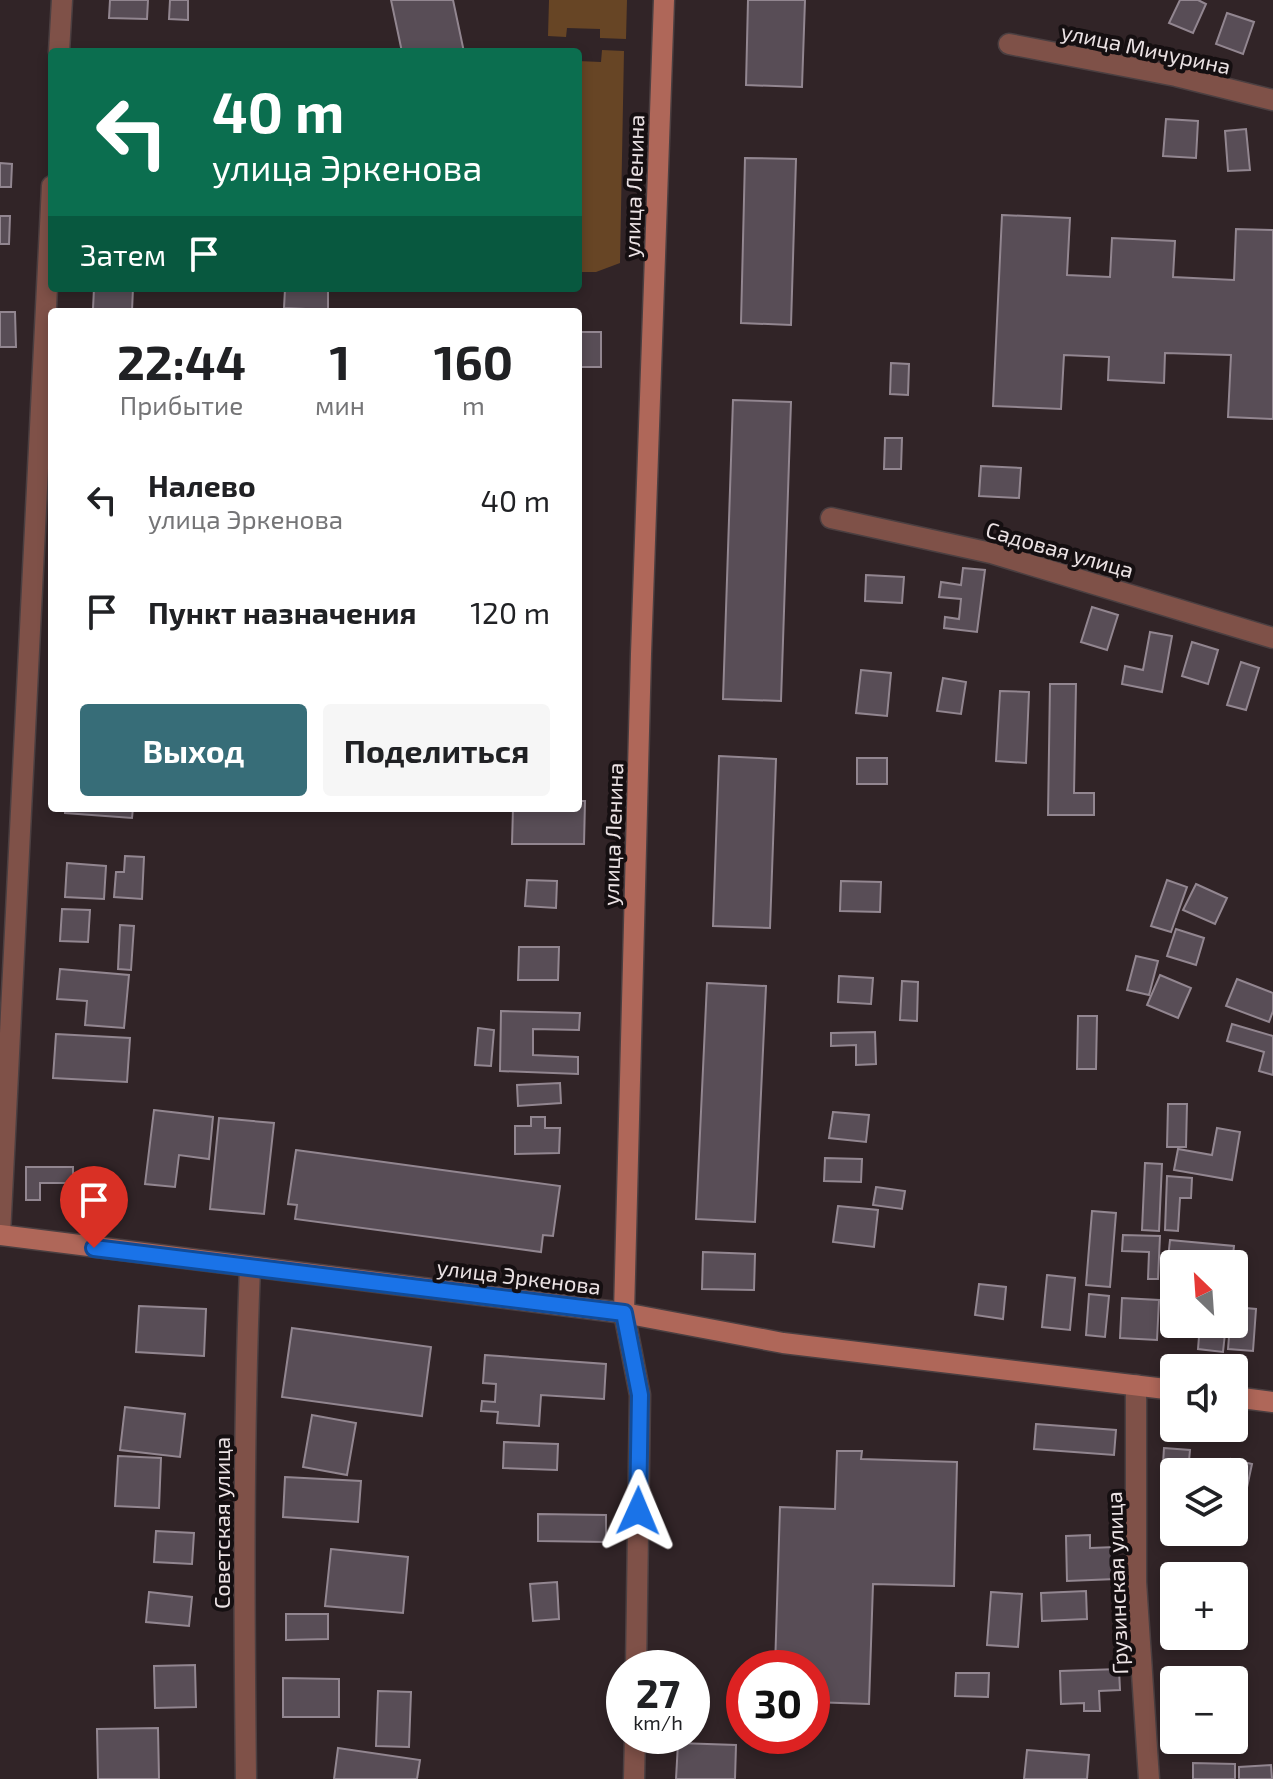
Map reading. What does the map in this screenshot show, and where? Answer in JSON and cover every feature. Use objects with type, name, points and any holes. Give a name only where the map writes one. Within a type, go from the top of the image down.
[{"type":"street","points":[[59,48],[62,0]]},
{"type":"street","name":"улица Ленина","points":[[636,1650],[640,1395],[624,1313],[664,0]]},
{"type":"street","name":"улица Мичурина","points":[[1009,44],[1176,76],[1273,100]]},
{"type":"street","points":[[0,1235],[48,267]]},
{"type":"street","name":"Садовая улица","points":[[831,518],[991,553],[1273,638]]},
{"type":"street","name":"улица Эркенова","points":[[0,1235],[624,1313],[783,1343],[1160,1388]]},
{"type":"street","name":"Советская улица","points":[[246,1779],[244,1572],[250,1268]]},
{"type":"street","name":"Грузинская улица","points":[[1136,1385],[1136,1582],[1149,1779]]},
{"type":"street","points":[[1248,1399],[1273,1402]]},
{"type":"street","points":[[634,1779],[635,1754]]},
{"type":"shaded area","points":[[549,0],[627,0],[626,39],[600,38],[600,29],[567,28],[566,37],[548,36]]},
{"type":"shaded area","points":[[602,50],[624,51],[620,263],[596,272],[582,272],[582,61],[601,62]]},
{"type":"building","points":[[110,0],[148,0],[147,19],[109,18]]},
{"type":"building","points":[[170,0],[188,0],[188,20],[169,19]]},
{"type":"building","points":[[391,0],[453,0],[463,48],[401,48]]},
{"type":"building","points":[[748,0],[805,0],[802,87],[746,85]]},
{"type":"building","points":[[1180,0],[1198,0],[1206,4],[1193,33],[1169,23]]},
{"type":"building","points":[[1227,13],[1254,22],[1243,54],[1216,44]]},
{"type":"building","points":[[1166,119],[1198,121],[1196,158],[1163,156]]},
{"type":"building","points":[[1246,129],[1250,170],[1228,171],[1225,131]]},
{"type":"building","points":[[745,158],[796,159],[791,325],[741,323]]},
{"type":"building","points":[[0,163],[12,164],[11,187],[0,187]]},
{"type":"building","points":[[1002,215],[1070,218],[1067,275],[1110,277],[1112,238],[1175,241],[1173,277],[1234,280],[1236,229],[1273,230],[1273,419],[1228,417],[1231,355],[1165,353],[1164,383],[1108,380],[1109,357],[1064,355],[1061,409],[993,406]]},
{"type":"building","points":[[0,216],[10,216],[9,244],[0,244]]},
{"type":"building","points":[[94,292],[133,292],[132,308],[93,308]]},
{"type":"building","points":[[285,292],[328,292],[328,308],[284,308]]},
{"type":"building","points":[[0,312],[15,312],[16,347],[0,347]]},
{"type":"building","points":[[582,332],[601,332],[601,367],[582,367]]},
{"type":"building","points":[[891,363],[909,364],[908,395],[890,394]]},
{"type":"building","points":[[733,400],[791,402],[781,701],[723,699]]},
{"type":"building","points":[[885,438],[902,438],[901,469],[884,469]]},
{"type":"building","points":[[981,466],[1021,468],[1019,498],[979,496]]},
{"type":"building","points":[[963,568],[985,570],[977,632],[944,628],[945,617],[959,619],[961,599],[939,597],[941,582],[961,585]]},
{"type":"building","points":[[866,575],[904,577],[902,603],[865,601]]},
{"type":"building","points":[[1092,607],[1118,615],[1107,650],[1081,642]]},
{"type":"building","points":[[1150,632],[1172,636],[1162,692],[1122,684],[1125,666],[1143,670]]},
{"type":"building","points":[[1192,642],[1218,650],[1208,684],[1182,676]]},
{"type":"building","points":[[1241,662],[1259,668],[1246,710],[1227,705]]},
{"type":"building","points":[[861,670],[891,673],[887,716],[856,713]]},
{"type":"building","points":[[943,678],[966,682],[961,714],[937,711]]},
{"type":"building","points":[[1050,684],[1076,684],[1074,793],[1094,793],[1094,815],[1048,815]]},
{"type":"building","points":[[1000,691],[1029,692],[1026,763],[996,761]]},
{"type":"building","points":[[719,756],[776,759],[770,928],[713,926]]},
{"type":"building","points":[[857,758],[887,758],[887,784],[857,784]]},
{"type":"building","points":[[582,801],[585,801],[584,844],[512,844],[513,812],[582,812]]},
{"type":"building","points":[[65,812],[133,812],[132,818]]},
{"type":"building","points":[[125,856],[144,857],[142,899],[114,897],[116,872],[124,872]]},
{"type":"building","points":[[67,863],[106,866],[104,899],[65,897]]},
{"type":"building","points":[[527,880],[557,881],[556,908],[525,906]]},
{"type":"building","points":[[1167,880],[1187,887],[1171,932],[1151,926]]},
{"type":"building","points":[[841,881],[881,882],[880,912],[840,911]]},
{"type":"building","points":[[1196,884],[1227,898],[1215,924],[1183,910]]},
{"type":"building","points":[[62,909],[90,910],[88,942],[60,941]]},
{"type":"building","points":[[120,925],[134,926],[131,970],[118,969]]},
{"type":"building","points":[[1176,929],[1204,938],[1196,965],[1167,956]]},
{"type":"building","points":[[519,947],[559,947],[558,980],[518,980]]},
{"type":"building","points":[[1136,956],[1158,961],[1149,995],[1127,990]]},
{"type":"building","points":[[60,969],[129,975],[124,1028],[85,1025],[87,1001],[57,999]]},
{"type":"building","points":[[1160,975],[1191,988],[1178,1018],[1147,1005]]},
{"type":"building","points":[[839,976],[873,978],[871,1004],[838,1002]]},
{"type":"building","points":[[1237,979],[1273,993],[1273,1011],[1269,1022],[1226,1006]]},
{"type":"building","points":[[902,981],[918,982],[917,1021],[900,1020]]},
{"type":"building","points":[[707,983],[766,986],[755,1222],[696,1219]]},
{"type":"building","points":[[501,1011],[580,1013],[579,1030],[533,1029],[533,1055],[578,1057],[578,1074],[500,1071]]},
{"type":"building","points":[[1078,1016],[1097,1016],[1096,1069],[1077,1069]]},
{"type":"building","points":[[1232,1024],[1273,1036],[1273,1075],[1259,1071],[1264,1052],[1227,1041]]},
{"type":"building","points":[[478,1028],[494,1030],[491,1066],[475,1065]]},
{"type":"building","points":[[875,1032],[876,1064],[856,1065],[856,1045],[831,1046],[831,1033]]},
{"type":"building","points":[[56,1034],[130,1038],[127,1082],[53,1078]]},
{"type":"building","points":[[560,1083],[561,1103],[518,1106],[517,1085]]},
{"type":"building","points":[[1168,1104],[1187,1104],[1186,1147],[1167,1147]]},
{"type":"building","points":[[154,1110],[213,1117],[209,1159],[179,1155],[175,1187],[145,1184]]},
{"type":"building","points":[[833,1112],[869,1115],[866,1142],[829,1138]]},
{"type":"building","points":[[531,1117],[545,1117],[545,1128],[560,1128],[559,1153],[515,1154],[515,1126],[531,1126]]},
{"type":"building","points":[[219,1118],[274,1123],[264,1214],[210,1209]]},
{"type":"building","points":[[1217,1128],[1240,1132],[1232,1180],[1174,1170],[1178,1149],[1212,1155]]},
{"type":"building","points":[[296,1150],[560,1186],[553,1236],[543,1235],[541,1252],[295,1219],[297,1205],[288,1204]]},
{"type":"building","points":[[825,1158],[862,1159],[861,1182],[824,1181]]},
{"type":"building","points":[[1145,1163],[1162,1164],[1159,1231],[1142,1230]]},
{"type":"building","points":[[26,1167],[73,1167],[73,1183],[40,1183],[40,1200],[26,1200]]},
{"type":"building","points":[[1167,1176],[1192,1178],[1191,1198],[1180,1198],[1178,1231],[1165,1230]]},
{"type":"building","points":[[876,1187],[905,1191],[902,1209],[873,1205]]},
{"type":"building","points":[[838,1206],[878,1210],[874,1247],[833,1242]]},
{"type":"building","points":[[1092,1211],[1116,1213],[1110,1287],[1086,1285]]},
{"type":"building","points":[[1123,1235],[1160,1236],[1158,1279],[1148,1279],[1149,1252],[1122,1251]]},
{"type":"building","points":[[1170,1240],[1234,1246],[1234,1250],[1169,1250]]},
{"type":"building","points":[[703,1252],[755,1254],[754,1290],[702,1289]]},
{"type":"building","points":[[1047,1275],[1075,1278],[1070,1330],[1042,1327]]},
{"type":"building","points":[[979,1284],[1006,1287],[1003,1319],[975,1315]]},
{"type":"building","points":[[1089,1294],[1109,1296],[1105,1337],[1086,1335]]},
{"type":"building","points":[[1122,1298],[1159,1300],[1157,1340],[1120,1338]]},
{"type":"building","points":[[139,1306],[206,1309],[204,1356],[136,1352]]},
{"type":"building","points":[[1248,1308],[1256,1309],[1253,1351],[1228,1349],[1229,1338],[1248,1338]]},
{"type":"building","points":[[292,1328],[431,1347],[422,1416],[282,1397]]},
{"type":"building","points":[[1199,1338],[1224,1338],[1223,1352],[1198,1349]]},
{"type":"building","points":[[485,1355],[606,1364],[604,1399],[541,1395],[539,1426],[497,1423],[498,1412],[481,1411],[482,1401],[495,1402],[496,1384],[483,1383]]},
{"type":"building","points":[[125,1407],[185,1414],[180,1457],[120,1450]]},
{"type":"building","points":[[312,1415],[356,1423],[347,1475],[303,1467]]},
{"type":"building","points":[[1036,1424],[1116,1430],[1114,1455],[1034,1449]]},
{"type":"building","points":[[504,1442],[558,1444],[557,1470],[503,1468]]},
{"type":"building","points":[[1164,1448],[1190,1450],[1189,1458],[1163,1458]]},
{"type":"building","points":[[837,1451],[862,1451],[861,1459],[957,1462],[954,1586],[873,1584],[869,1704],[830,1703],[830,1650],[776,1650],[780,1507],[835,1509]]},
{"type":"building","points":[[118,1456],[161,1458],[159,1508],[115,1506]]},
{"type":"building","points":[[285,1477],[361,1481],[358,1522],[283,1517]]},
{"type":"building","points":[[538,1514],[606,1515],[606,1542],[538,1541]]},
{"type":"building","points":[[156,1531],[194,1533],[192,1564],[154,1562]]},
{"type":"building","points":[[1090,1535],[1090,1548],[1115,1547],[1116,1579],[1067,1581],[1066,1536]]},
{"type":"building","points":[[331,1549],[408,1557],[403,1613],[325,1606]]},
{"type":"building","points":[[557,1582],[559,1619],[533,1621],[530,1584]]},
{"type":"building","points":[[1086,1591],[1087,1619],[1042,1621],[1041,1593]]},
{"type":"building","points":[[149,1592],[192,1597],[189,1626],[146,1622]]},
{"type":"building","points":[[991,1592],[1022,1594],[1018,1647],[987,1645]]},
{"type":"building","points":[[286,1614],[328,1614],[328,1639],[286,1640]]},
{"type":"building","points":[[195,1665],[196,1707],[155,1708],[154,1666]]},
{"type":"building","points":[[1119,1669],[1120,1690],[1099,1691],[1100,1711],[1084,1711],[1084,1703],[1061,1704],[1060,1671]]},
{"type":"building","points":[[956,1673],[989,1673],[988,1697],[955,1696]]},
{"type":"building","points":[[283,1678],[339,1679],[339,1717],[283,1717]]},
{"type":"building","points":[[378,1691],[411,1692],[409,1747],[376,1746]]},
{"type":"building","points":[[158,1728],[159,1779],[98,1779],[97,1729]]},
{"type":"building","points":[[710,1744],[726,1745],[726,1754],[736,1754],[735,1779],[676,1779],[677,1754],[710,1754]]},
{"type":"building","points":[[338,1748],[420,1760],[417,1779],[334,1779]]},
{"type":"building","points":[[1027,1750],[1089,1755],[1087,1779],[1024,1779]]},
{"type":"building","points":[[1193,1763],[1235,1764],[1235,1779],[1193,1779]]},
{"type":"building","points":[[1271,1765],[1272,1779],[1239,1779],[1239,1767]]},
{"type":"route","points":[[94,1248],[624,1313],[640,1395],[638,1511]]}]
